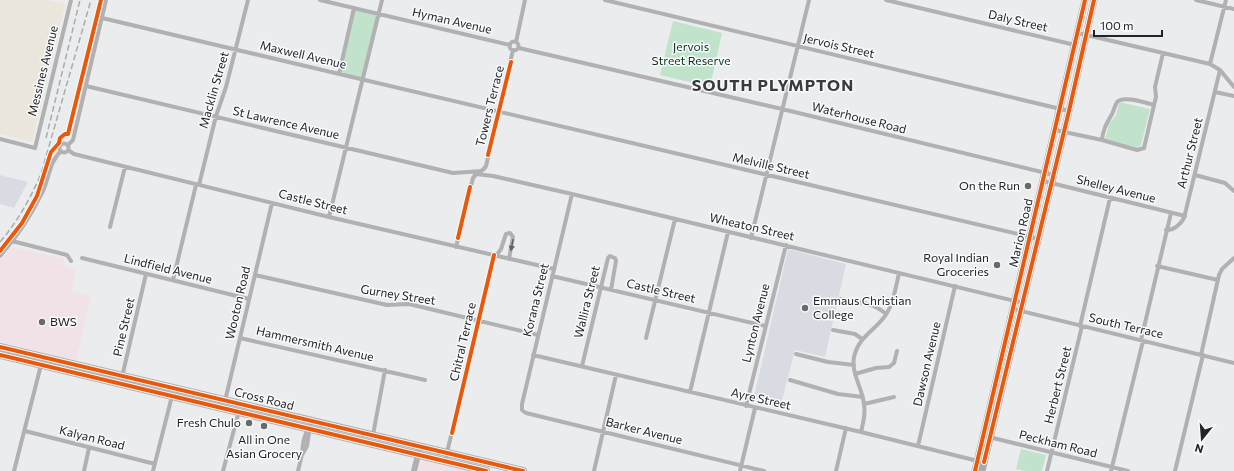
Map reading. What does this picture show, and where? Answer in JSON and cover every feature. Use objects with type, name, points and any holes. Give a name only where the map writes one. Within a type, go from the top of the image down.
[{"type":"highway","name":"Cross Road","points":[[0,347],[122,375],[174,392],[446,457],[523,471]]},
{"type":"highway","name":"Cross Road","points":[[0,355],[121,384],[174,392]]},
{"type":"highway","name":"Cross Road","points":[[310,424],[373,435],[419,450]]},
{"type":"highway","name":"Cross Road","points":[[446,457],[486,471]]},
{"type":"main road","name":"Marion Road","points":[[987,436],[1013,309],[1085,0]]},
{"type":"main road","name":"Marion Road","points":[[975,471],[981,461],[1021,311],[1094,0]]},
{"type":"main road","name":"Marion Road","points":[[981,461],[982,471]]},
{"type":"street","name":"Messines Avenue","points":[[0,139],[35,148],[71,0]]},
{"type":"street","points":[[61,151],[65,152],[68,150],[68,145],[73,140],[106,0]]},
{"type":"street","name":"Macklin Street","points":[[173,280],[216,116],[226,88],[248,0]]},
{"type":"street","name":"Hyman Avenue","points":[[320,0],[510,45]]},
{"type":"street","points":[[329,217],[382,0]]},
{"type":"street","points":[[516,42],[510,45],[513,50],[518,48],[518,43],[516,42],[526,0]]},
{"type":"street","name":"Jervois Street","points":[[605,0],[1069,111]]},
{"type":"street","points":[[751,238],[809,0]]},
{"type":"street","name":"Daly Street","points":[[886,0],[1075,45]]},
{"type":"street","points":[[1196,0],[1234,9]]},
{"type":"street","points":[[1210,64],[1226,0]]},
{"type":"street","points":[[339,74],[354,8]]},
{"type":"street","name":"Maxwell Avenue","points":[[102,18],[499,111]]},
{"type":"street","points":[[1078,33],[1210,64],[1220,70],[1234,87]]},
{"type":"street","name":"Waterhouse Road","points":[[518,48],[782,109],[1044,177],[1054,175]]},
{"type":"street","name":"Towers Terrace","points":[[482,171],[486,166],[513,50]]},
{"type":"street","points":[[1055,130],[1102,140],[1137,150],[1144,148],[1156,97],[1155,87],[1163,53]]},
{"type":"street","name":"Arthur Street","points":[[1185,216],[1220,70]]},
{"type":"street","name":"St Lawrence Avenue","points":[[86,86],[453,173],[482,171]]},
{"type":"street","points":[[1215,92],[1234,96]]},
{"type":"street","points":[[1102,140],[1106,122],[1113,113],[1117,102],[1121,99],[1154,105]]},
{"type":"street","name":"Melville Street","points":[[499,111],[1039,239]]},
{"type":"street","points":[[0,256],[25,224],[42,193],[54,160],[61,151],[61,144],[65,143],[68,145]]},
{"type":"street","name":"Castle Street","points":[[68,150],[74,154],[198,185],[554,269]]},
{"type":"street","points":[[110,227],[125,167]]},
{"type":"street","points":[[456,247],[473,178],[476,174],[482,171]]},
{"type":"street","name":"Wheaton Street","points":[[476,174],[493,176],[572,194],[1023,303]]},
{"type":"street","points":[[1195,175],[1226,183],[1234,191]]},
{"type":"street","name":"Shelley Avenue","points":[[1044,177],[1052,183],[1185,216]]},
{"type":"street","name":"Korana Street","points":[[522,410],[533,355],[572,194]]},
{"type":"street","name":"Herbert Street","points":[[1047,471],[1110,198]]},
{"type":"street","name":"Wooton Road","points":[[224,404],[272,203]]},
{"type":"street","points":[[1112,469],[1170,213]]},
{"type":"street","points":[[1166,230],[1169,231],[1174,229],[1185,216]]},
{"type":"street","points":[[646,338],[674,219]]},
{"type":"street","points":[[690,392],[710,313],[728,232]]},
{"type":"street","name":"Chitral Terrace","points":[[446,457],[495,255],[501,249],[506,234],[510,233],[513,237],[509,259]]},
{"type":"street","points":[[12,241],[67,255],[71,261]]},
{"type":"street","name":"Lynton Avenue","points":[[746,406],[786,245]]},
{"type":"street","name":"Wallira Street","points":[[582,366],[608,258],[610,256],[615,258],[616,261],[610,290]]},
{"type":"street","name":"Lindfield Avenue","points":[[82,258],[249,299]]},
{"type":"street","points":[[1175,471],[1218,280],[1222,268],[1234,258]]},
{"type":"street","points":[[1158,266],[1218,280]]},
{"type":"street","points":[[861,432],[864,419],[864,404],[854,365],[857,348],[862,339],[886,314],[893,299],[899,273]]},
{"type":"street","name":"Pine Street","points":[[121,384],[146,274]]},
{"type":"street","name":"Gurney Street","points":[[254,275],[387,305],[409,304],[538,335]]},
{"type":"street","name":"Castle Street","points":[[552,276],[765,326]]},
{"type":"street","name":"Dawson Avenue","points":[[918,446],[955,286]]},
{"type":"street","points":[[840,299],[868,303],[876,306],[886,314]]},
{"type":"street","name":"South Terrace","points":[[1013,309],[1234,363]]},
{"type":"street","points":[[833,330],[855,334],[862,339]]},
{"type":"street","name":"Hammersmith Avenue","points":[[240,338],[425,380]]},
{"type":"street","points":[[856,374],[876,368],[889,367],[894,363],[897,351]]},
{"type":"street","points":[[796,354],[828,362],[854,365]]},
{"type":"street","name":"Ayre Street","points":[[533,355],[981,461]]},
{"type":"street","points":[[14,471],[43,356]]},
{"type":"street","name":"Hammersmith Avenue","points":[[373,435],[385,370]]},
{"type":"street","points":[[594,471],[616,374]]},
{"type":"street","points":[[790,380],[838,394],[863,397]]},
{"type":"street","points":[[153,471],[174,392]]},
{"type":"street","points":[[864,404],[894,397]]},
{"type":"street","points":[[224,471],[240,408]]},
{"type":"street","points":[[740,471],[754,408]]},
{"type":"street","name":"Barker Avenue","points":[[522,410],[526,413],[764,471]]},
{"type":"street","points":[[298,471],[302,455],[307,446],[310,424]]},
{"type":"street","points":[[836,471],[846,428]]},
{"type":"street","name":"Kalyan Road","points":[[25,431],[155,464]]},
{"type":"street","name":"Peckham Road","points":[[987,436],[1112,469],[1128,471]]},
{"type":"street","points":[[84,471],[89,448]]},
{"type":"street","points":[[414,471],[419,450]]},
{"type":"shaded area","points":[[0,0],[47,0],[65,4],[32,142],[0,134]]},
{"type":"shaded area","points":[[0,175],[28,182],[14,208],[0,204]]},
{"type":"shaded area","points":[[12,247],[64,259],[65,267],[76,269],[71,291],[91,296],[76,360],[0,342],[0,260]]},
{"type":"shaded area","name":"Emmaus Christian College","points":[[788,249],[846,264],[825,357],[795,350],[780,408],[753,401]]},
{"type":"shaded area","points":[[425,460],[467,471],[418,471],[421,461]]},
{"type":"green space","points":[[355,8],[378,13],[362,79],[340,74]]},
{"type":"green space","name":"Jervois Street Reserve","points":[[673,21],[722,33],[710,87],[660,75]]},
{"type":"green space","points":[[1119,102],[1150,109],[1141,145],[1137,148],[1105,140],[1109,124],[1116,115]]},
{"type":"green space","points":[[1021,449],[1046,455],[1042,471],[1025,471],[1016,469]]},
{"type":"railway","points":[[46,138],[80,0]]},
{"type":"railway","points":[[0,242],[23,210],[41,174],[91,0]]},
{"type":"cycle path","points":[[0,251],[22,223],[37,196],[51,152],[59,143],[60,138],[65,134],[68,134],[101,0]]},
{"type":"cycle path","points":[[975,471],[1085,0]]},
{"type":"cycle path","points":[[984,462],[1069,111],[1094,0]]},
{"type":"cycle path","points":[[488,155],[511,62]]},
{"type":"cycle path","points":[[458,238],[470,187]]},
{"type":"cycle path","points":[[452,433],[494,255]]},
{"type":"cycle path","points":[[0,347],[523,471]]},
{"type":"cycle path","points":[[0,355],[486,471]]},
{"type":"place","name":"On the Run","points":[[1028,186]]},
{"type":"place","name":"Royal Indian Groceries","points":[[997,265]]},
{"type":"place","name":"Emmaus Christian College","points":[[805,308]]},
{"type":"place","name":"BWS","points":[[42,322]]},
{"type":"place","name":"Fresh Chulo","points":[[249,423]]},
{"type":"place","name":"All in One Asian Grocery","points":[[264,426]]},
{"type":"district","name":"SOUTH PLYMPTON","points":[[773,85]]}]
